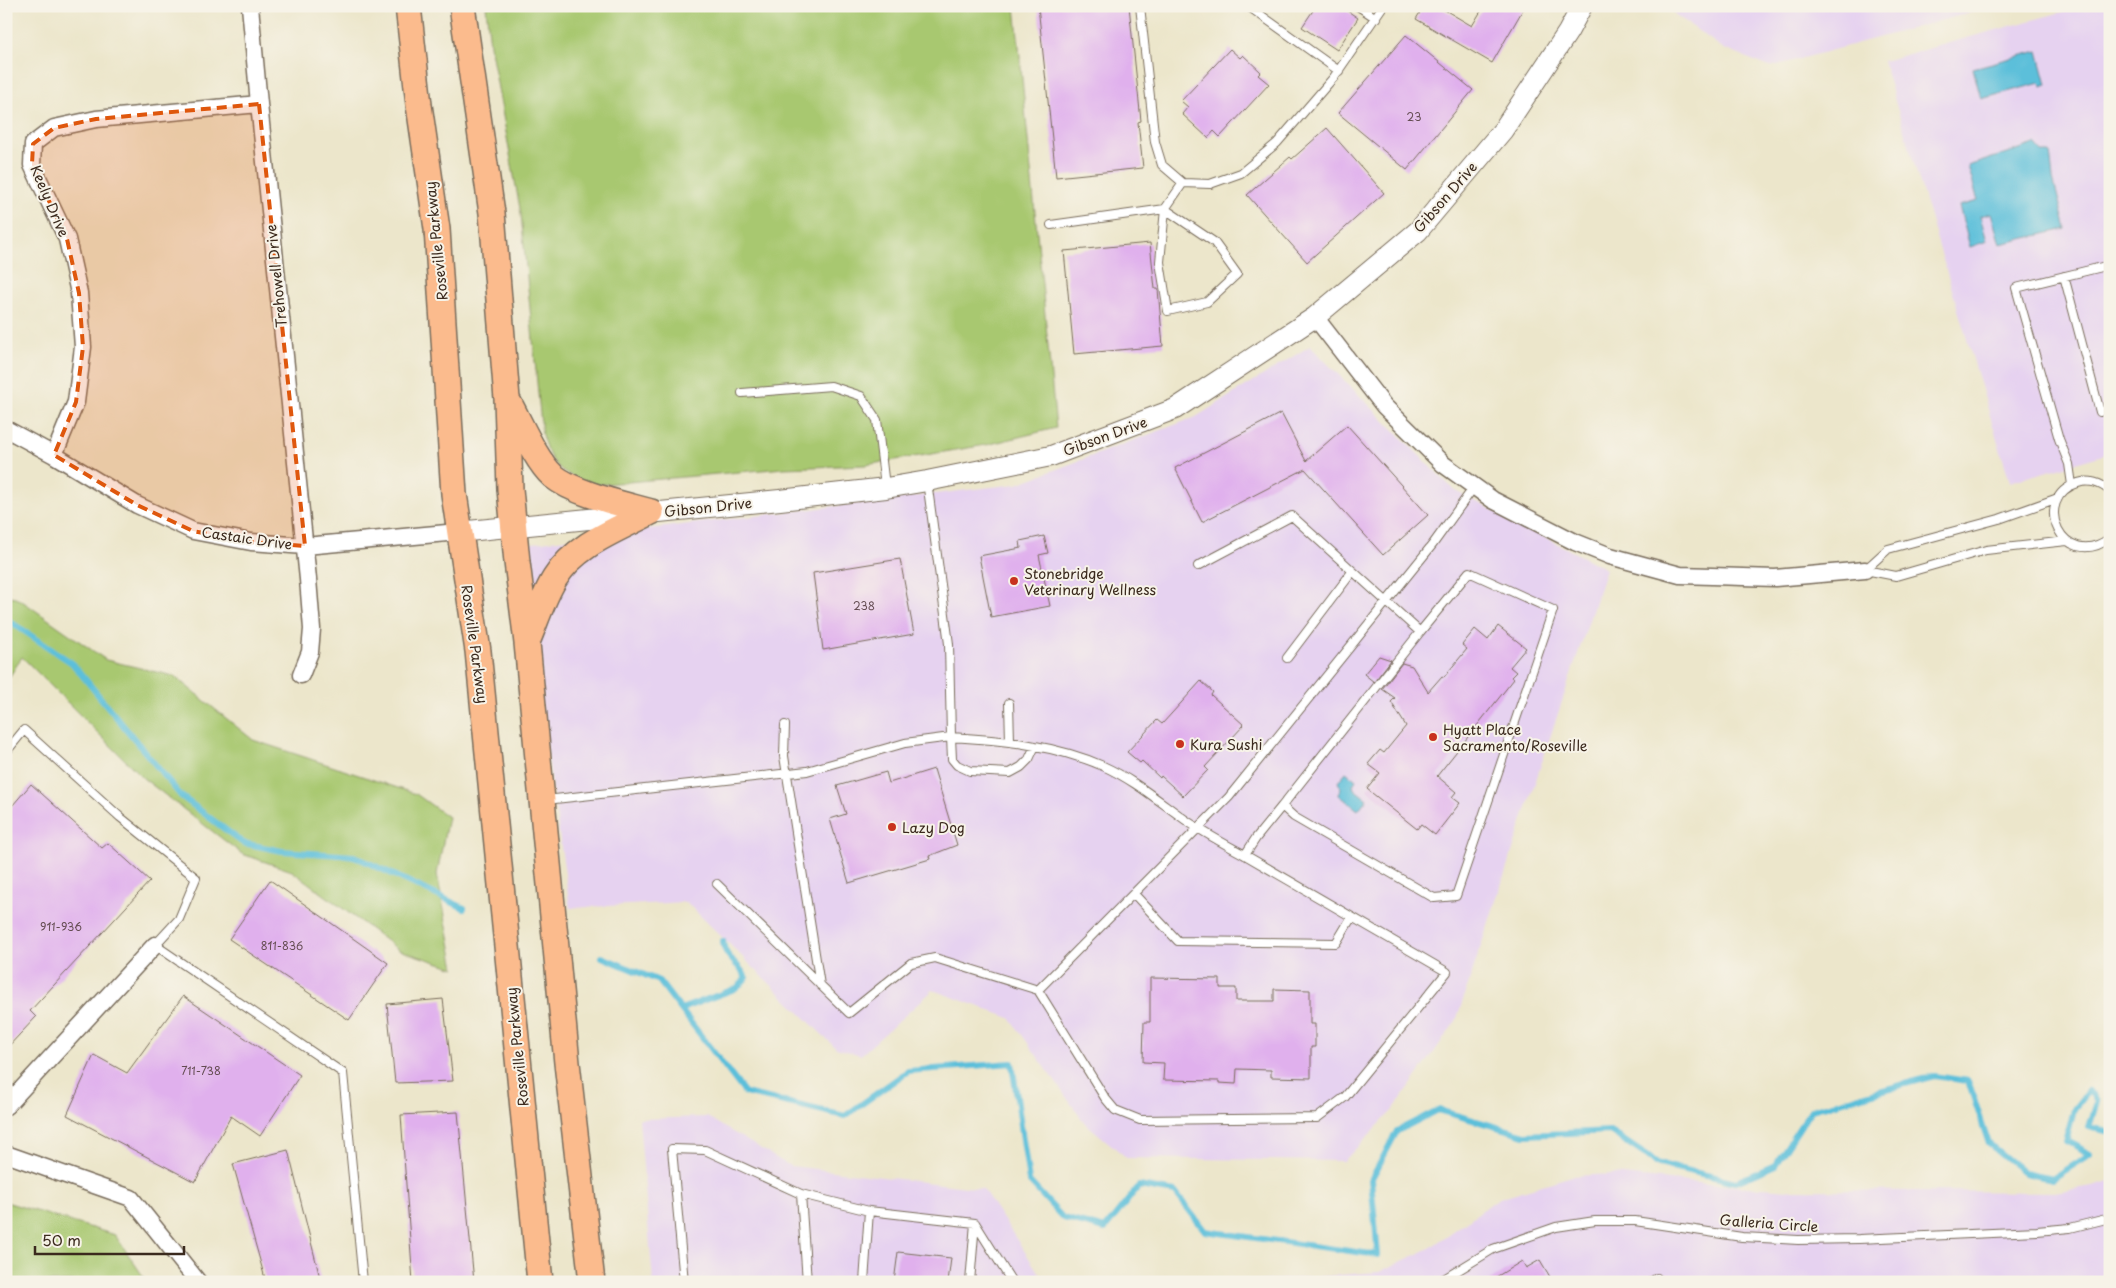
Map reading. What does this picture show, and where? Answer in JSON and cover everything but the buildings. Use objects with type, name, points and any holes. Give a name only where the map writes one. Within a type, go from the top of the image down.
[{"type":"main road","name":"Roseville Parkway","points":[[408,6],[419,105],[437,229],[453,486],[458,532],[478,651],[540,1282]]},
{"type":"main road","points":[[462,6],[492,213],[507,399],[510,489],[527,643],[567,1063],[592,1282]]},
{"type":"main road","points":[[507,399],[543,464],[553,476],[572,488],[650,512]]},
{"type":"main road","points":[[527,643],[554,579],[564,566],[582,548],[650,512]]},
{"type":"street","name":"Trehowell Drive","points":[[250,6],[258,104],[305,546],[312,629],[310,652],[302,675]]},
{"type":"street","name":"Gibson Drive","points":[[458,532],[886,488],[927,481],[1051,456],[1175,409],[1315,317],[1418,231],[1502,130],[1568,32],[1582,6]]},
{"type":"street","name":"Keely Drive","points":[[54,455],[76,402],[83,347],[79,293],[67,239],[50,199],[32,165],[33,144],[54,128],[96,119],[258,104]]},
{"type":"street","points":[[1315,317],[1359,376],[1398,421],[1443,464],[1493,500],[1556,534],[1589,549],[1680,575],[1774,578],[1865,570]]},
{"type":"street","name":"Castaic Drive","points":[[6,429],[54,455],[137,505],[193,531],[250,542],[305,546],[458,532]]},
{"type":"street","points":[[6,1106],[155,945]]},
{"type":"street","points":[[6,1154],[130,1198],[198,1282]]},
{"type":"lane","points":[[1140,6],[1155,142],[1162,165],[1183,184],[1210,184],[1241,173],[1277,143],[1339,71],[1383,6]]},
{"type":"lane","points":[[1248,6],[1339,71]]},
{"type":"lane","points":[[1358,6],[1376,18]]},
{"type":"lane","points":[[1051,224],[1165,209],[1214,242],[1238,274],[1207,302],[1168,312],[1160,262],[1165,209],[1183,184]]},
{"type":"lane","points":[[2072,485],[2069,464],[2059,439],[2016,288],[2110,265]]},
{"type":"lane","points":[[2064,276],[2100,412],[2110,409]]},
{"type":"lane","points":[[742,393],[831,386],[861,396],[877,420],[886,488]]},
{"type":"lane","points":[[927,481],[949,644],[952,759],[957,765],[970,771],[1010,772],[1022,768],[1035,746]]},
{"type":"lane","points":[[1865,570],[1888,549],[1999,519],[2058,498],[2072,485],[2090,482],[2100,484],[2110,491]]},
{"type":"lane","points":[[1038,990],[1200,828],[1267,751],[1433,544],[1474,487]]},
{"type":"lane","points":[[2058,498],[2054,516],[2060,534],[2067,541],[2084,548],[2094,547],[2110,538]]},
{"type":"lane","points":[[1198,566],[1292,516],[1420,632]]},
{"type":"lane","points":[[1865,570],[1896,576],[1986,550],[2067,541]]},
{"type":"lane","points":[[1287,658],[1352,572]]},
{"type":"lane","points":[[1245,855],[1256,838],[1469,572],[1553,610],[1456,896],[1434,898],[1294,817],[1282,806]]},
{"type":"lane","points":[[1010,702],[1010,741]]},
{"type":"lane","points":[[785,725],[784,756],[786,773],[820,985]]},
{"type":"lane","points":[[6,752],[24,730],[120,817],[196,878],[179,919],[155,945],[343,1073],[363,1282]]},
{"type":"lane","points":[[542,801],[807,771],[905,743],[951,737],[1010,741],[1057,750],[1103,766],[1144,789],[1181,817],[1351,918],[1447,972],[1345,1097],[1317,1118],[1140,1120],[1115,1110],[1105,1098],[1038,990],[935,958],[911,963],[849,1013],[717,884]]},
{"type":"lane","points":[[1134,894],[1178,941],[1336,943],[1351,918]]},
{"type":"lane","points":[[684,1282],[672,1150],[705,1150],[801,1194],[869,1211],[975,1223]]},
{"type":"lane","points":[[801,1194],[808,1282]]},
{"type":"lane","points":[[864,1282],[869,1211]]},
{"type":"lane","name":"Galleria Circle","points":[[1439,1282],[1502,1246],[1556,1226],[1595,1221],[1635,1222],[1742,1237],[1842,1239],[2037,1231],[2070,1228],[2110,1218]]},
{"type":"lane","points":[[970,1282],[975,1223]]},
{"type":"lane","points":[[975,1223],[1012,1282]]},
{"type":"lane","points":[[1651,1282],[1657,1278],[1659,1282]]},
{"type":"highlighted area","points":[[259,104],[305,546],[251,542],[193,531],[137,505],[54,455],[76,402],[83,347],[79,293],[67,239],[32,165],[33,144],[54,128],[96,119]]},
{"type":"shaded area","points":[[1663,6],[1995,6],[1770,67],[1724,49]]},
{"type":"shaded area","points":[[2084,6],[2110,6],[2110,453],[2010,482],[1883,61]]},
{"type":"shaded area","points":[[1310,346],[1454,490],[1606,569],[1456,1021],[1393,1110],[1344,1161],[1127,1158],[1084,1122],[1010,1018],[933,990],[861,1055],[836,1048],[686,902],[570,908],[517,545],[1017,484],[1196,417]]},
{"type":"shaded area","points":[[707,1117],[790,1166],[983,1189],[1045,1282],[653,1282],[639,1119]]},
{"type":"shaded area","points":[[1614,1174],[1789,1190],[2055,1192],[2110,1181],[2110,1282],[1251,1282],[1379,1272],[1430,1248],[1499,1198],[1572,1176]]},
{"type":"green space","points":[[486,6],[1015,6],[1056,428],[986,445],[865,465],[784,468],[594,485],[566,473],[554,463],[542,435],[521,214],[490,45]]},
{"type":"green space","points":[[6,594],[22,601],[106,660],[174,676],[253,740],[416,794],[448,817],[437,874],[455,968],[399,950],[292,871],[242,854],[143,778],[22,657],[6,682]]},
{"type":"green space","points":[[6,1202],[115,1235],[147,1282],[6,1282]]},
{"type":"water","points":[[2038,51],[2047,85],[2041,87],[2040,83],[1981,99],[1973,68]]},
{"type":"water","points":[[2035,144],[2042,152],[2050,152],[2053,179],[2066,229],[2000,244],[1991,213],[1980,216],[1987,241],[1970,247],[1959,206],[1978,201],[1968,166]]},
{"type":"water","points":[[1346,772],[1356,780],[1353,785],[1354,789],[1367,799],[1358,810],[1339,795],[1341,788],[1338,782]]},
{"type":"waterway","points":[[6,619],[72,663],[181,796],[243,843],[282,851],[354,856],[464,908]]},
{"type":"waterway","points":[[681,1009],[737,988],[746,978],[740,968],[729,957],[723,941]]},
{"type":"waterway","points":[[602,957],[659,981],[745,1093],[845,1116],[908,1071],[1012,1063],[1029,1181],[1063,1218],[1105,1229],[1139,1186],[1175,1192],[1205,1231],[1378,1255],[1371,1180],[1397,1131],[1438,1110],[1525,1135],[1610,1131],[1659,1164],[1736,1182],[1775,1165],[1811,1110],[1934,1076],[1968,1081],[1989,1144],[2025,1173],[2052,1179],[2091,1154],[2066,1141],[2074,1109],[2088,1091],[2097,1102],[2089,1127],[2110,1132]]},
{"type":"place","name":"Stonebridge Veterinary Wellness","points":[[1014,581]]},
{"type":"place","name":"Hyatt Place Sacramento/Roseville","points":[[1433,737]]},
{"type":"place","name":"Kura Sushi","points":[[1180,744]]},
{"type":"place","name":"Lazy Dog","points":[[892,827]]}]
